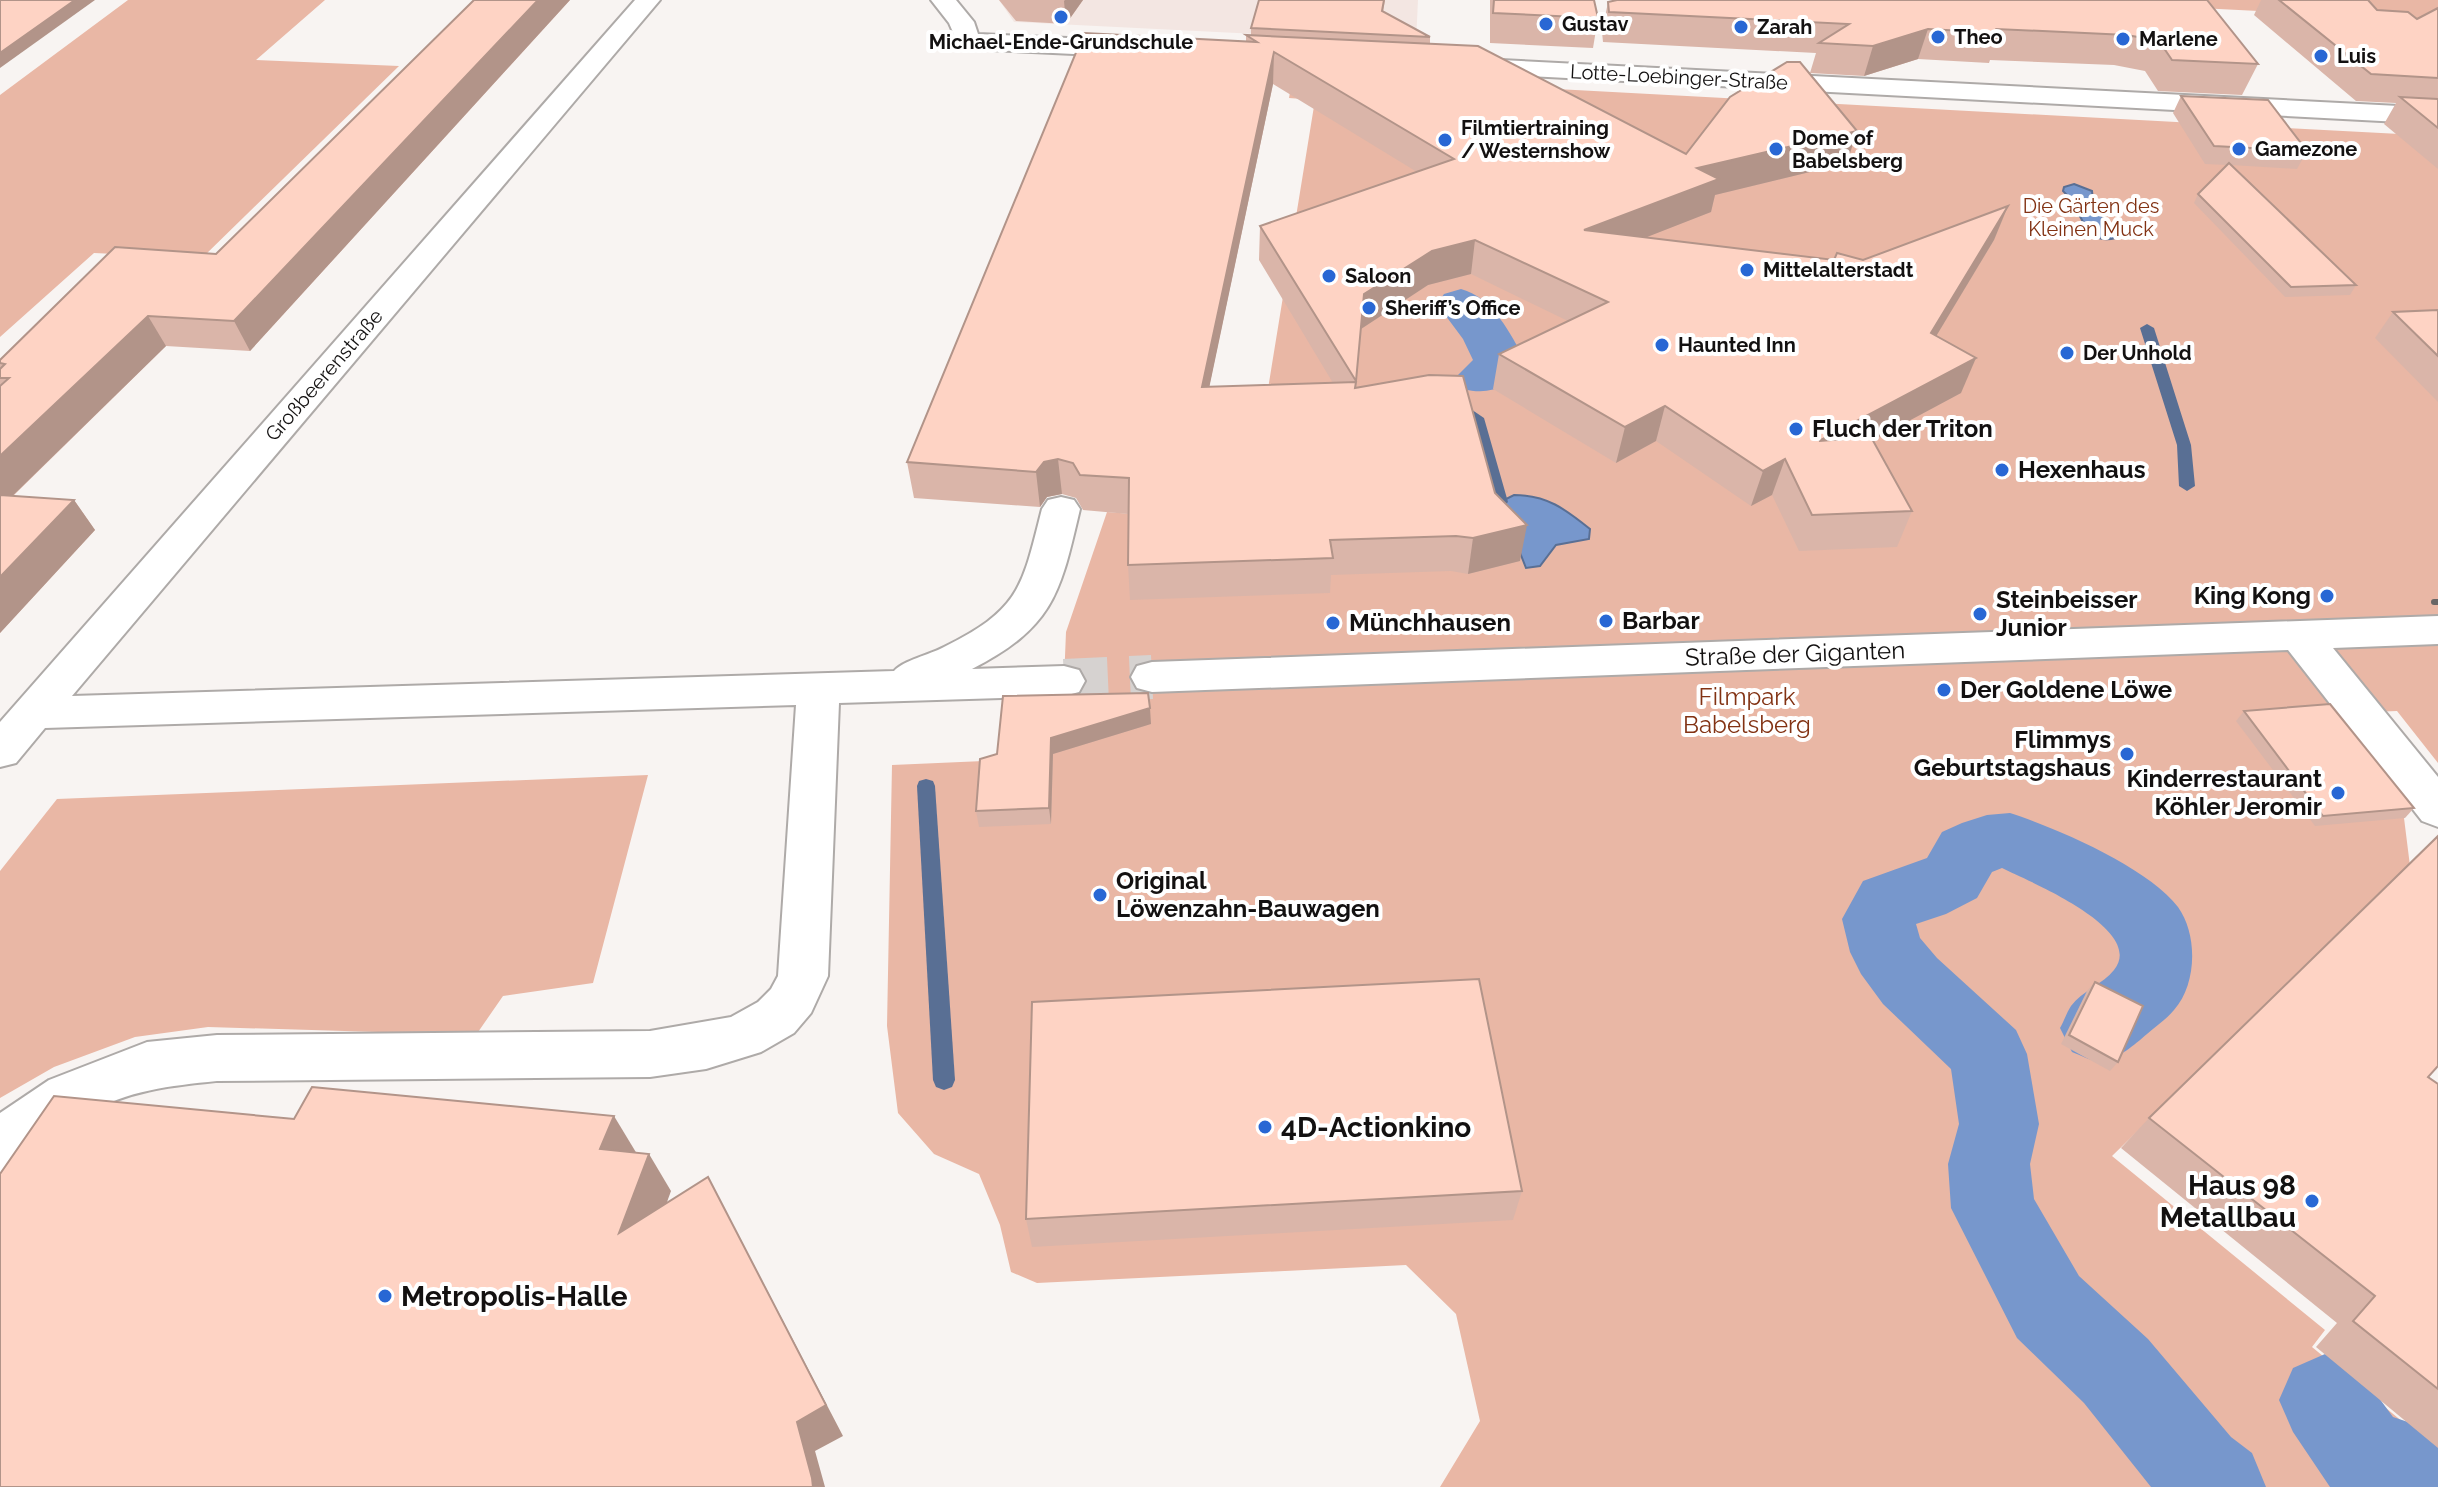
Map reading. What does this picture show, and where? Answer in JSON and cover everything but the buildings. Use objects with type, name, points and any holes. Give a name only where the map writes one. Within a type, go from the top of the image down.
[{"type":"street","name":"Großbeerenstraße","points":[[0,751],[648,0]]},
{"type":"street","points":[[943,0],[961,22],[968,41],[1169,51]]},
{"type":"street","name":"Lotte-Loebinger-Straße","points":[[1438,65],[2438,116]]},
{"type":"street","points":[[886,686],[918,676],[975,648],[1021,613],[1037,593],[1061,509]]},
{"type":"street","name":"Straße der Giganten","points":[[1152,677],[2438,630]]},
{"type":"street","points":[[2299,635],[2438,809]]},
{"type":"street","points":[[33,713],[1064,681]]},
{"type":"street","points":[[0,1148],[13,1135],[68,1097],[147,1065],[217,1058],[650,1054],[701,1048],[758,1030],[789,1004],[803,976],[818,688]]},
{"type":"shaded area","points":[[999,0],[1418,0],[1416,42],[1014,22]]},
{"type":"green space","points":[[128,0],[325,0],[256,60],[399,66],[202,258],[94,253],[0,337],[0,95]]},
{"type":"green space","points":[[2041,0],[2438,0],[2438,20]]},
{"type":"green space","name":"Filmpark Babelsberg","points":[[1293,75],[2438,136],[2438,763],[2397,711],[2323,714],[2404,818],[2410,866],[2112,1156],[2325,1330],[2312,1347],[2438,1451],[2438,1487],[1440,1487],[1480,1421],[1456,1314],[1406,1265],[1037,1283],[1011,1272],[1000,1225],[979,1174],[934,1154],[898,1113],[887,1026],[892,765],[1030,759],[1064,681],[1066,632],[1107,512],[1182,518],[1267,395],[1315,100],[1289,98]]},
{"type":"green space","points":[[648,775],[593,983],[503,996],[476,1035],[208,1027],[135,1037],[54,1067],[0,1098],[0,871],[57,799]]},
{"type":"water","points":[[2074,184],[2092,191],[2097,208],[2117,233],[2116,238],[2096,237],[2090,232],[2063,191],[2064,187]]},
{"type":"water","points":[[1514,495],[1546,500],[1564,509],[1590,529],[1589,539],[1556,545],[1540,566],[1526,568],[1500,502]]},
{"type":"waterway","points":[[1461,304],[1486,335],[1501,364],[1481,378]]},
{"type":"waterway","points":[[2147,328],[2184,445],[2187,486]]},
{"type":"waterway","points":[[1456,403],[1477,418],[1500,502]]},
{"type":"waterway","points":[[926,786],[944,1080]]},
{"type":"waterway","points":[[2099,1028],[2149,986],[2156,956],[2152,928],[2117,894],[2010,840],[1987,842],[1967,852],[1952,878],[1921,893],[1889,902],[1878,919],[1887,952],[1910,981],[1988,1054],[1999,1124],[1989,1164],[1993,1208],[2048,1307],[2116,1371],[2198,1470],[2218,1487]]},
{"type":"waterway","points":[[2325,1400],[2363,1454],[2438,1479]]},
{"type":"tunnel","points":[[1064,681],[1152,677]]},
{"type":"place","name":"Michael-Ende-Grundschule","points":[[1061,17]]},
{"type":"place","name":"Gustav","points":[[1546,24]]},
{"type":"place","name":"Zarah","points":[[1741,27]]},
{"type":"place","name":"Theo","points":[[1938,37]]},
{"type":"place","name":"Marlene","points":[[2123,39]]},
{"type":"place","name":"Luis","points":[[2321,56]]},
{"type":"place","name":"Filmtiertraining / Westernshow","points":[[1445,140]]},
{"type":"place","name":"Dome of Babelsberg","points":[[1776,149]]},
{"type":"place","name":"Gamezone","points":[[2239,149]]},
{"type":"place","name":"Mittelalterstadt","points":[[1747,270]]},
{"type":"place","name":"Saloon","points":[[1329,276]]},
{"type":"place","name":"Sheriff’s Office","points":[[1369,308]]},
{"type":"place","name":"Haunted Inn","points":[[1662,345]]},
{"type":"place","name":"Der Unhold","points":[[2067,353]]},
{"type":"place","name":"Fluch der Triton","points":[[1796,429]]},
{"type":"place","name":"Hexenhaus","points":[[2002,470]]},
{"type":"place","name":"King Kong","points":[[2327,596]]},
{"type":"place","name":"Steinbeisser Junior","points":[[1980,614]]},
{"type":"place","name":"Barbar","points":[[1606,621]]},
{"type":"place","name":"Münchhausen","points":[[1333,623]]},
{"type":"place","name":"Der Goldene Löwe","points":[[1944,690]]},
{"type":"place","name":"Flimmys Geburtstagshaus","points":[[2127,754]]},
{"type":"place","name":"Kinderrestaurant Köhler Jeromir","points":[[2338,793]]},
{"type":"place","name":"Original Löwenzahn-Bauwagen","points":[[1100,895]]},
{"type":"place","name":"4D-Actionkino","points":[[1265,1127]]},
{"type":"place","name":"Haus 98 Metallbau","points":[[2312,1201]]},
{"type":"place","name":"Metropolis-Halle","points":[[385,1296]]},
{"type":"park label","name":"Die Gärten des Kleinen Muck","points":[[2091,218]]}]
